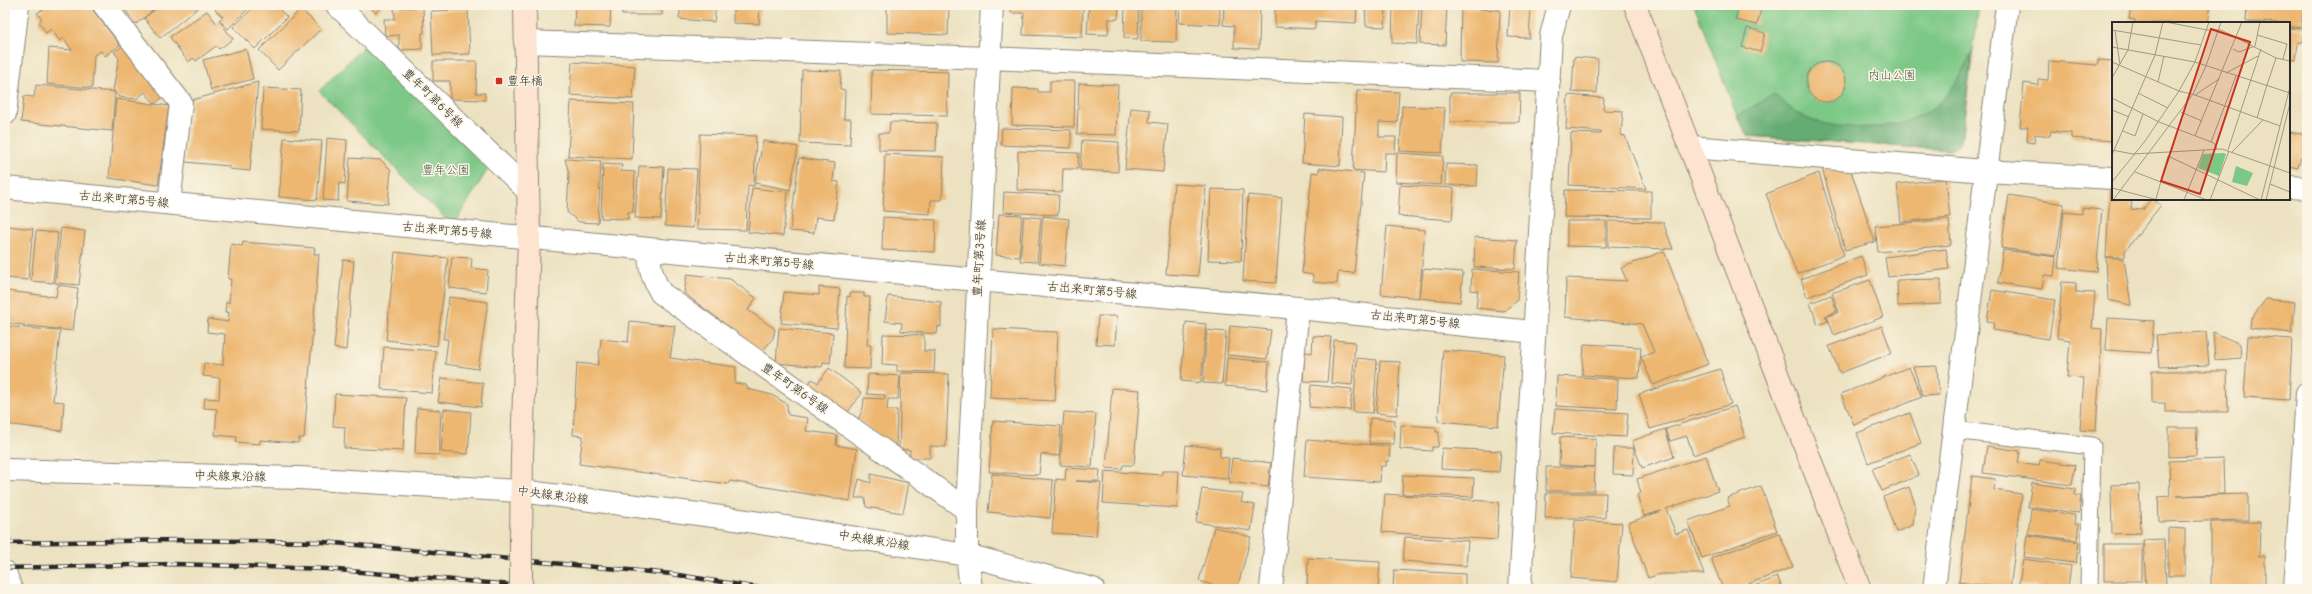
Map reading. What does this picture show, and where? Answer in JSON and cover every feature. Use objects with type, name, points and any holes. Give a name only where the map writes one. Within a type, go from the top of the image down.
[{"type":"street","points":[[5,114],[18,5]]},
{"type":"street","points":[[104,5],[181,103],[169,203]]},
{"type":"street","name":"豊年町第6号線","points":[[337,5],[528,191]]},
{"type":"street","points":[[521,589],[521,491],[529,237],[525,5]]},
{"type":"street","name":"豊年町第3号線","points":[[971,589],[967,555],[967,510],[977,280],[992,5]]},
{"type":"street","points":[[1520,589],[1551,36],[1559,5]]},
{"type":"street","points":[[1635,5],[1691,147],[1860,589]]},
{"type":"street","points":[[1934,589],[1985,171],[2007,5]]},
{"type":"street","points":[[525,42],[990,58],[1549,81]]},
{"type":"street","points":[[1691,147],[1985,171],[2112,178]]},
{"type":"street","points":[[2290,187],[2307,188]]},
{"type":"street","name":"古出来町第5号線","points":[[5,188],[529,237],[649,250],[1298,308],[1534,332]]},
{"type":"street","name":"豊年町第6号線","points":[[649,250],[649,263],[653,279],[661,292],[967,510]]},
{"type":"street","points":[[1271,589],[1298,308]]},
{"type":"street","points":[[2295,589],[2307,393]]},
{"type":"street","name":"中央線東沿線","points":[[5,470],[299,478],[521,491],[721,517],[967,555],[1093,589]]},
{"type":"lane","points":[[1953,430],[2092,446],[2089,589]]},
{"type":"green space","name":"内山公園","points":[[1694,5],[1979,5],[1961,142],[1951,150],[1748,136],[1737,116]]},
{"type":"green space","name":"豊年公園","points":[[368,42],[491,164],[453,226],[319,91]]},
{"type":"green space","points":[[1972,52],[1961,142],[1951,150],[1748,136],[1737,116],[1774,94],[1797,113],[1803,116],[1814,121],[1843,127],[1876,127],[1908,120],[1923,115],[1947,96]]},
{"type":"building","points":[[41,5],[89,5],[120,45],[105,56],[101,51],[94,55],[92,88],[47,84],[49,48],[72,50],[64,38],[60,41],[51,29],[46,33],[39,22],[42,19],[37,13],[44,9]]},
{"type":"building","points":[[121,5],[160,5],[136,24]]},
{"type":"building","points":[[161,5],[198,5],[199,7],[160,38],[144,18]]},
{"type":"building","points":[[220,5],[252,5],[228,29],[219,20],[223,17],[215,10]]},
{"type":"building","points":[[256,5],[283,5],[279,9],[287,17],[255,49],[233,27]]},
{"type":"building","points":[[368,5],[383,5],[376,13]]},
{"type":"building","points":[[575,5],[611,5],[610,27],[574,26]]},
{"type":"building","points":[[622,5],[662,5],[662,15],[622,15]]},
{"type":"building","points":[[681,5],[716,5],[714,22],[679,19]]},
{"type":"building","points":[[733,5],[760,5],[759,24],[733,23]]},
{"type":"building","points":[[887,5],[949,5],[948,35],[887,33]]},
{"type":"building","points":[[1011,5],[1083,5],[1082,37],[1023,35],[1024,13],[1011,13]]},
{"type":"building","points":[[1089,5],[1119,5],[1118,19],[1109,19],[1108,35],[1087,34]]},
{"type":"building","points":[[1125,5],[1139,5],[1138,39],[1124,38]]},
{"type":"building","points":[[1141,5],[1177,5],[1176,42],[1141,41]]},
{"type":"building","points":[[1180,5],[1220,5],[1220,25],[1179,23]]},
{"type":"building","points":[[1224,5],[1260,5],[1259,49],[1234,48],[1234,26],[1223,25]]},
{"type":"building","points":[[1275,5],[1357,5],[1356,23],[1315,21],[1315,29],[1275,27]]},
{"type":"building","points":[[1365,5],[1386,5],[1385,27],[1366,26]]},
{"type":"building","points":[[1393,5],[1419,5],[1417,44],[1392,43]]},
{"type":"building","points":[[1422,5],[1447,5],[1445,45],[1420,44]]},
{"type":"building","points":[[1739,5],[1762,5],[1757,25],[1735,20]]},
{"type":"building","points":[[2131,5],[2211,5],[2208,22],[2135,22],[2135,20],[2129,19]]},
{"type":"building","points":[[2247,5],[2307,5],[2307,13],[2303,12],[2301,28],[2290,26],[2290,22],[2246,22]]},
{"type":"building","points":[[1510,6],[1531,7],[1529,38],[1508,37]]},
{"type":"building","points":[[423,7],[424,33],[422,33],[422,49],[399,50],[399,35],[385,36],[384,19],[395,19],[394,8]]},
{"type":"building","points":[[1461,8],[1500,10],[1498,63],[1460,62]]},
{"type":"building","points":[[301,9],[321,29],[278,70],[259,50]]},
{"type":"building","points":[[468,10],[470,54],[433,55],[431,11]]},
{"type":"building","points":[[207,11],[217,24],[220,22],[233,39],[219,49],[216,46],[196,61],[194,58],[188,62],[170,37]]},
{"type":"building","points":[[1747,28],[1765,33],[1760,52],[1742,47]]},
{"type":"building","points":[[2290,28],[2304,29],[2303,42],[2298,42],[2296,60],[2290,59]]},
{"type":"building","points":[[124,45],[163,97],[155,104],[145,92],[136,99],[119,97],[113,90],[119,58],[114,52]]},
{"type":"building","points":[[246,49],[253,79],[211,90],[203,60]]},
{"type":"building","points":[[1574,57],[1598,59],[1597,93],[1572,92]]},
{"type":"building","points":[[2098,60],[2112,61],[2112,141],[2071,138],[2071,133],[2051,131],[2050,136],[2035,134],[2034,143],[2027,142],[2028,127],[2020,127],[2024,83],[2038,85],[2038,79],[2048,80],[2049,61],[2097,65]]},
{"type":"building","points":[[433,61],[477,61],[476,93],[485,93],[485,100],[450,99],[450,81],[433,81]]},
{"type":"building","points":[[572,62],[635,66],[633,99],[570,95]]},
{"type":"building","points":[[1830,62],[1837,65],[1843,71],[1846,82],[1845,90],[1837,99],[1830,102],[1822,102],[1815,99],[1807,90],[1806,78],[1809,71],[1818,63]]},
{"type":"building","points":[[802,70],[841,71],[840,89],[845,90],[844,119],[851,119],[850,145],[800,143]]},
{"type":"building","points":[[872,70],[948,72],[947,116],[871,114]]},
{"type":"building","points":[[1050,81],[1075,81],[1074,127],[1012,125],[1013,88],[1038,89],[1038,92],[1050,92]]},
{"type":"building","points":[[258,82],[250,171],[229,169],[229,166],[185,162],[192,100]]},
{"type":"building","points":[[1079,83],[1118,85],[1116,135],[1077,134]]},
{"type":"building","points":[[36,85],[115,92],[112,131],[21,122],[24,96],[34,97]]},
{"type":"building","points":[[263,88],[301,90],[299,131],[261,129]]},
{"type":"building","points":[[1357,90],[1399,92],[1397,123],[1379,122],[1379,137],[1396,137],[1395,153],[1385,153],[1384,172],[1353,170]]},
{"type":"building","points":[[1450,93],[1520,93],[1519,122],[1450,122]]},
{"type":"building","points":[[1568,95],[1604,98],[1603,110],[1623,111],[1621,135],[1625,136],[1646,189],[1569,185],[1571,133],[1601,134],[1601,132],[1566,129]]},
{"type":"building","points":[[116,99],[169,106],[158,185],[109,178]]},
{"type":"building","points":[[571,101],[634,104],[632,159],[568,156]]},
{"type":"building","points":[[1402,106],[1445,108],[1442,153],[1400,151]]},
{"type":"building","points":[[1131,108],[1150,110],[1149,122],[1168,124],[1163,172],[1125,169]]},
{"type":"building","points":[[1305,114],[1342,117],[1340,166],[1302,163]]},
{"type":"building","points":[[890,122],[937,123],[936,151],[879,150],[879,133],[889,133]]},
{"type":"building","points":[[1002,128],[1071,130],[1071,148],[1001,145]]},
{"type":"building","points":[[2290,132],[2307,135],[2307,157],[2301,156],[2298,168],[2290,166]]},
{"type":"building","points":[[700,134],[756,136],[754,186],[748,185],[746,230],[697,229]]},
{"type":"building","points":[[284,138],[322,141],[317,200],[279,197]]},
{"type":"building","points":[[327,138],[347,140],[345,184],[339,183],[338,201],[323,200]]},
{"type":"building","points":[[1082,140],[1119,142],[1118,172],[1080,170]]},
{"type":"building","points":[[763,141],[798,147],[790,190],[755,183]]},
{"type":"building","points":[[1018,151],[1079,153],[1078,169],[1063,169],[1062,192],[1017,190]]},
{"type":"building","points":[[1397,153],[1443,156],[1441,185],[1396,182]]},
{"type":"building","points":[[885,154],[944,157],[942,200],[931,200],[930,214],[883,211]]},
{"type":"building","points":[[350,158],[381,160],[391,170],[388,204],[347,201]]},
{"type":"building","points":[[799,158],[835,163],[833,181],[839,182],[834,219],[816,217],[814,233],[790,231]]},
{"type":"building","points":[[565,159],[601,161],[598,223],[579,222],[567,212],[569,173]]},
{"type":"building","points":[[603,164],[622,165],[621,171],[635,172],[633,212],[628,212],[628,219],[601,218]]},
{"type":"building","points":[[1446,164],[1478,165],[1477,186],[1445,185]]},
{"type":"building","points":[[639,166],[664,167],[661,219],[635,218]]},
{"type":"building","points":[[668,168],[697,169],[693,228],[665,226]]},
{"type":"building","points":[[1319,168],[1364,173],[1354,273],[1338,272],[1337,284],[1313,282],[1313,275],[1302,273],[1312,172],[1319,173]]},
{"type":"building","points":[[1822,168],[1851,171],[1875,242],[1845,250]]},
{"type":"building","points":[[1819,173],[1844,255],[1797,274],[1766,194]]},
{"type":"building","points":[[1946,179],[1950,217],[1901,222],[1897,184]]},
{"type":"building","points":[[1174,184],[1206,186],[1198,276],[1166,274]]},
{"type":"building","points":[[1400,185],[1454,188],[1452,220],[1398,216]]},
{"type":"building","points":[[752,188],[788,192],[783,236],[748,232]]},
{"type":"building","points":[[1211,189],[1243,190],[1241,261],[1208,260]]},
{"type":"building","points":[[1565,190],[1651,191],[1651,218],[1564,217]]},
{"type":"building","points":[[2110,191],[2112,191],[2112,200],[2132,200],[2131,209],[2143,210],[2150,200],[2161,205],[2125,251],[2125,257],[2106,257]]},
{"type":"building","points":[[1004,192],[1059,195],[1058,215],[1003,212]]},
{"type":"building","points":[[1248,195],[1282,198],[1276,283],[1243,281]]},
{"type":"building","points":[[2009,195],[2064,204],[2056,256],[2001,248]]},
{"type":"building","points":[[2082,208],[2102,210],[2096,272],[2058,268],[2064,212],[2082,214]]},
{"type":"building","points":[[999,214],[1022,215],[1019,257],[996,255]]},
{"type":"building","points":[[1024,216],[1041,218],[1037,262],[1020,261]]},
{"type":"building","points":[[1043,216],[1069,219],[1065,266],[1039,263]]},
{"type":"building","points":[[883,217],[936,220],[935,252],[882,250]]},
{"type":"building","points":[[1949,219],[1951,245],[1878,252],[1875,226]]},
{"type":"building","points":[[1567,221],[1606,221],[1606,247],[1567,246]]},
{"type":"building","points":[[1608,221],[1663,222],[1673,249],[1608,247]]},
{"type":"building","points":[[9,226],[33,229],[28,280],[5,278]]},
{"type":"building","points":[[1387,226],[1425,230],[1419,298],[1381,294]]},
{"type":"building","points":[[61,228],[85,231],[79,285],[55,283]]},
{"type":"building","points":[[36,231],[58,233],[53,283],[31,281]]},
{"type":"building","points":[[1475,237],[1517,240],[1515,269],[1474,267]]},
{"type":"building","points":[[243,242],[315,248],[314,254],[319,254],[304,438],[299,438],[298,443],[260,440],[260,444],[236,442],[237,437],[215,435],[217,409],[204,408],[205,398],[219,399],[220,378],[203,376],[204,363],[223,365],[225,334],[207,332],[208,319],[228,322],[229,312],[225,312],[226,302],[229,303],[231,279],[228,279],[231,244],[242,246]]},
{"type":"building","points":[[1946,249],[1949,269],[1888,277],[1885,257]]},
{"type":"building","points":[[2003,250],[2056,257],[2054,276],[2044,275],[2042,289],[1998,283]]},
{"type":"building","points":[[1664,251],[1708,364],[1653,385],[1641,357],[1654,352],[1642,324],[1565,317],[1566,278],[1627,281],[1621,268]]},
{"type":"building","points":[[395,252],[448,258],[437,346],[386,340]]},
{"type":"building","points":[[1861,256],[1868,275],[1807,297],[1801,279]]},
{"type":"building","points":[[452,257],[472,258],[471,268],[488,270],[486,292],[449,288]]},
{"type":"building","points":[[2106,257],[2124,259],[2131,305],[2108,300]]},
{"type":"building","points":[[343,260],[354,261],[346,350],[334,348]]},
{"type":"building","points":[[1423,269],[1463,272],[1460,302],[1420,298]]},
{"type":"building","points":[[1472,269],[1519,272],[1517,301],[1504,311],[1476,308],[1478,291],[1471,290]]},
{"type":"building","points":[[687,274],[730,279],[756,298],[748,310],[775,329],[773,338],[762,352],[684,293]]},
{"type":"building","points":[[1941,279],[1941,304],[1898,306],[1897,280]]},
{"type":"building","points":[[1870,280],[1883,317],[1834,335],[1827,316],[1839,312],[1832,293]]},
{"type":"building","points":[[2062,282],[2076,283],[2076,292],[2095,293],[2092,328],[2102,329],[2096,431],[2080,430],[2084,378],[2067,377],[2070,340],[2057,338]]},
{"type":"building","points":[[58,285],[78,288],[73,331],[5,323],[7,291],[56,297]]},
{"type":"building","points":[[819,287],[840,289],[837,328],[781,323],[784,292],[819,295]]},
{"type":"building","points":[[1992,290],[2055,300],[2049,339],[1993,330],[1994,322],[1987,321]]},
{"type":"building","points":[[850,293],[864,293],[864,297],[870,297],[867,345],[871,345],[870,369],[844,368],[847,296],[850,297]]},
{"type":"building","points":[[1831,295],[1837,311],[1825,316],[1828,321],[1818,325],[1810,303]]},
{"type":"building","points":[[888,296],[941,302],[941,327],[938,326],[937,334],[901,331],[902,323],[885,321]]},
{"type":"building","points":[[449,297],[488,302],[478,369],[445,364],[448,339],[443,339]]},
{"type":"building","points":[[2266,299],[2295,302],[2292,333],[2250,328],[2251,319]]},
{"type":"building","points":[[1098,316],[1117,316],[1115,345],[1096,344]]},
{"type":"building","points":[[2108,318],[2154,321],[2151,353],[2106,350]]},
{"type":"building","points":[[630,321],[675,326],[670,358],[736,367],[735,383],[746,385],[748,389],[772,395],[787,404],[788,415],[808,418],[806,431],[837,435],[836,445],[857,449],[850,501],[730,481],[728,484],[579,464],[583,436],[573,435],[577,363],[598,365],[601,339],[628,342]]},
{"type":"building","points":[[1186,322],[1206,324],[1201,383],[1181,381]]},
{"type":"building","points":[[5,326],[60,331],[53,401],[64,402],[62,431],[5,424]]},
{"type":"building","points":[[1230,326],[1271,330],[1267,359],[1227,355]]},
{"type":"building","points":[[1882,326],[1892,353],[1840,373],[1829,346]]},
{"type":"building","points":[[779,328],[833,333],[830,363],[823,362],[822,367],[776,363]]},
{"type":"building","points":[[993,329],[1058,332],[1055,401],[990,398]]},
{"type":"building","points":[[1207,330],[1226,332],[1222,384],[1203,383]]},
{"type":"building","points":[[2206,332],[2209,365],[2159,367],[2156,335]]},
{"type":"building","points":[[2213,332],[2240,344],[2241,358],[2215,360]]},
{"type":"building","points":[[883,334],[924,335],[924,351],[935,351],[934,372],[897,371],[897,365],[882,364]]},
{"type":"building","points":[[1313,336],[1331,337],[1327,382],[1303,381],[1305,352],[1312,353]]},
{"type":"building","points":[[2248,336],[2292,339],[2289,400],[2244,397]]},
{"type":"building","points":[[1334,340],[1355,342],[1352,385],[1331,383]]},
{"type":"building","points":[[1584,344],[1641,347],[1639,378],[1582,375]]},
{"type":"building","points":[[384,347],[436,351],[432,393],[381,389]]},
{"type":"building","points":[[1443,350],[1504,355],[1498,426],[1438,421]]},
{"type":"building","points":[[1227,358],[1269,362],[1267,390],[1225,386]]},
{"type":"building","points":[[1357,358],[1377,360],[1373,413],[1353,412]]},
{"type":"building","points":[[1380,361],[1400,362],[1397,415],[1376,413]]},
{"type":"building","points":[[1937,366],[1939,395],[1923,396],[1913,367]]},
{"type":"building","points":[[1909,367],[1922,397],[1854,425],[1841,394]]},
{"type":"building","points":[[829,368],[862,393],[847,413],[808,385],[812,379],[818,383]]},
{"type":"building","points":[[1720,369],[1731,404],[1650,429],[1639,394]]},
{"type":"building","points":[[2152,371],[2227,371],[2228,412],[2165,412],[2165,403],[2152,403]]},
{"type":"building","points":[[901,373],[949,374],[946,447],[930,446],[930,458],[910,458],[910,450],[899,449]]},
{"type":"building","points":[[868,374],[900,376],[898,399],[888,399],[887,410],[897,410],[896,449],[858,420],[863,408],[864,398],[885,399],[885,395],[867,394]]},
{"type":"building","points":[[1557,376],[1618,379],[1617,409],[1556,406]]},
{"type":"building","points":[[442,378],[483,383],[481,407],[438,402]]},
{"type":"building","points":[[1311,385],[1352,389],[1350,410],[1309,407]]},
{"type":"building","points":[[1112,388],[1140,390],[1134,465],[1123,465],[1122,469],[1106,468]]},
{"type":"building","points":[[335,394],[406,398],[403,451],[344,448],[345,427],[333,426]]},
{"type":"building","points":[[1735,406],[1745,437],[1693,455],[1687,436],[1670,441],[1666,429]]},
{"type":"building","points":[[417,408],[441,410],[439,455],[415,454]]},
{"type":"building","points":[[444,409],[471,412],[468,454],[441,452]]},
{"type":"building","points":[[1555,409],[1628,413],[1626,437],[1553,433]]},
{"type":"building","points":[[1064,412],[1096,414],[1092,467],[1060,465]]},
{"type":"building","points":[[1910,413],[1921,443],[1868,463],[1857,433]]},
{"type":"building","points":[[1370,418],[1395,420],[1394,444],[1369,443]]},
{"type":"building","points":[[993,421],[1061,426],[1059,456],[1041,454],[1039,475],[989,472]]},
{"type":"building","points":[[1401,425],[1436,427],[1436,432],[1439,432],[1438,447],[1432,447],[1432,451],[1400,449]]},
{"type":"building","points":[[2169,428],[2197,428],[2196,456],[2169,457]]},
{"type":"building","points":[[1665,429],[1674,457],[1642,468],[1632,441]]},
{"type":"building","points":[[1560,437],[1596,439],[1595,467],[1559,465]]},
{"type":"building","points":[[1307,440],[1390,446],[1389,461],[1386,461],[1386,466],[1381,466],[1380,482],[1304,477]]},
{"type":"building","points":[[1186,445],[1220,448],[1220,457],[1229,458],[1227,479],[1183,475]]},
{"type":"building","points":[[1987,446],[2020,451],[2018,463],[2039,466],[2040,460],[2075,465],[2072,485],[1983,473]]},
{"type":"building","points":[[1442,448],[1501,451],[1499,472],[1441,469]]},
{"type":"building","points":[[1614,448],[1634,448],[1633,475],[1613,474]]},
{"type":"building","points":[[1910,454],[1919,475],[1882,491],[1872,469]]},
{"type":"building","points":[[1706,456],[1718,491],[1666,509],[1676,534],[1688,530],[1704,574],[1660,574],[1648,578],[1628,523],[1661,511],[1644,516],[1637,495],[1641,493],[1637,479]]},
{"type":"building","points":[[1232,458],[1271,463],[1268,487],[1229,482]]},
{"type":"building","points":[[2223,459],[2224,494],[2176,496],[2248,494],[2248,520],[2159,522],[2158,497],[2170,496],[2169,461]]},
{"type":"building","points":[[1546,467],[1595,467],[1594,491],[1546,491]]},
{"type":"building","points":[[1066,468],[1100,470],[1099,481],[1076,481],[1101,483],[1096,536],[1052,533],[1056,479],[1065,480]]},
{"type":"building","points":[[1105,471],[1162,475],[1162,471],[1179,471],[1177,508],[1103,503]]},
{"type":"building","points":[[871,474],[909,483],[903,513],[866,507],[865,498],[855,498],[859,479],[871,483]]},
{"type":"building","points":[[992,474],[1053,480],[1050,518],[988,512]]},
{"type":"building","points":[[1403,475],[1474,478],[1473,497],[1402,494]]},
{"type":"building","points":[[1972,476],[1995,479],[1994,490],[2022,494],[2010,589],[1959,582]]},
{"type":"building","points":[[2032,483],[2076,489],[2075,495],[2081,496],[2079,513],[2028,507]]},
{"type":"building","points":[[2139,484],[2141,533],[2112,534],[2111,485]]},
{"type":"building","points":[[1761,486],[1777,531],[1702,558],[1688,521],[1730,506],[1727,498]]},
{"type":"building","points":[[1909,487],[1915,504],[1913,525],[1896,532],[1883,497]]},
{"type":"building","points":[[1202,489],[1243,494],[1241,502],[1255,505],[1251,531],[1196,522]]},
{"type":"building","points":[[1546,493],[1606,493],[1605,518],[1545,518]]},
{"type":"building","points":[[1385,494],[1499,502],[1497,540],[1382,532]]},
{"type":"building","points":[[2031,509],[2075,515],[2074,524],[2079,524],[2077,540],[2028,534]]},
{"type":"building","points":[[1575,520],[1622,523],[1617,582],[1571,578]]},
{"type":"building","points":[[2211,522],[2260,522],[2259,556],[2265,556],[2265,588],[2211,588]]},
{"type":"building","points":[[1214,527],[1251,537],[1237,589],[1227,589],[1199,581]]},
{"type":"building","points":[[2168,528],[2185,529],[2185,576],[2168,576]]},
{"type":"building","points":[[1779,533],[1793,567],[1735,589],[1723,589],[1711,558]]},
{"type":"building","points":[[2027,535],[2079,542],[2076,563],[2024,557]]},
{"type":"building","points":[[1405,537],[1468,541],[1466,566],[1403,561]]},
{"type":"building","points":[[2164,539],[2166,585],[2146,586],[2143,540]]},
{"type":"building","points":[[2104,544],[2142,544],[2142,581],[2104,581]]},
{"type":"building","points":[[1308,558],[1380,562],[1378,589],[1307,589]]},
{"type":"building","points":[[2023,559],[2071,566],[2068,587],[2051,585],[2050,589],[2019,584]]},
{"type":"building","points":[[1394,570],[1465,574],[1465,589],[1393,589]]},
{"type":"building","points":[[1778,577],[1782,589],[1746,589]]},
{"type":"railway","points":[[5,543],[177,540],[324,542],[672,574],[765,589]]},
{"type":"railway","points":[[5,568],[175,564],[326,569],[557,589]]},
{"type":"place","name":"豊年橋","points":[[499,81]]}]
